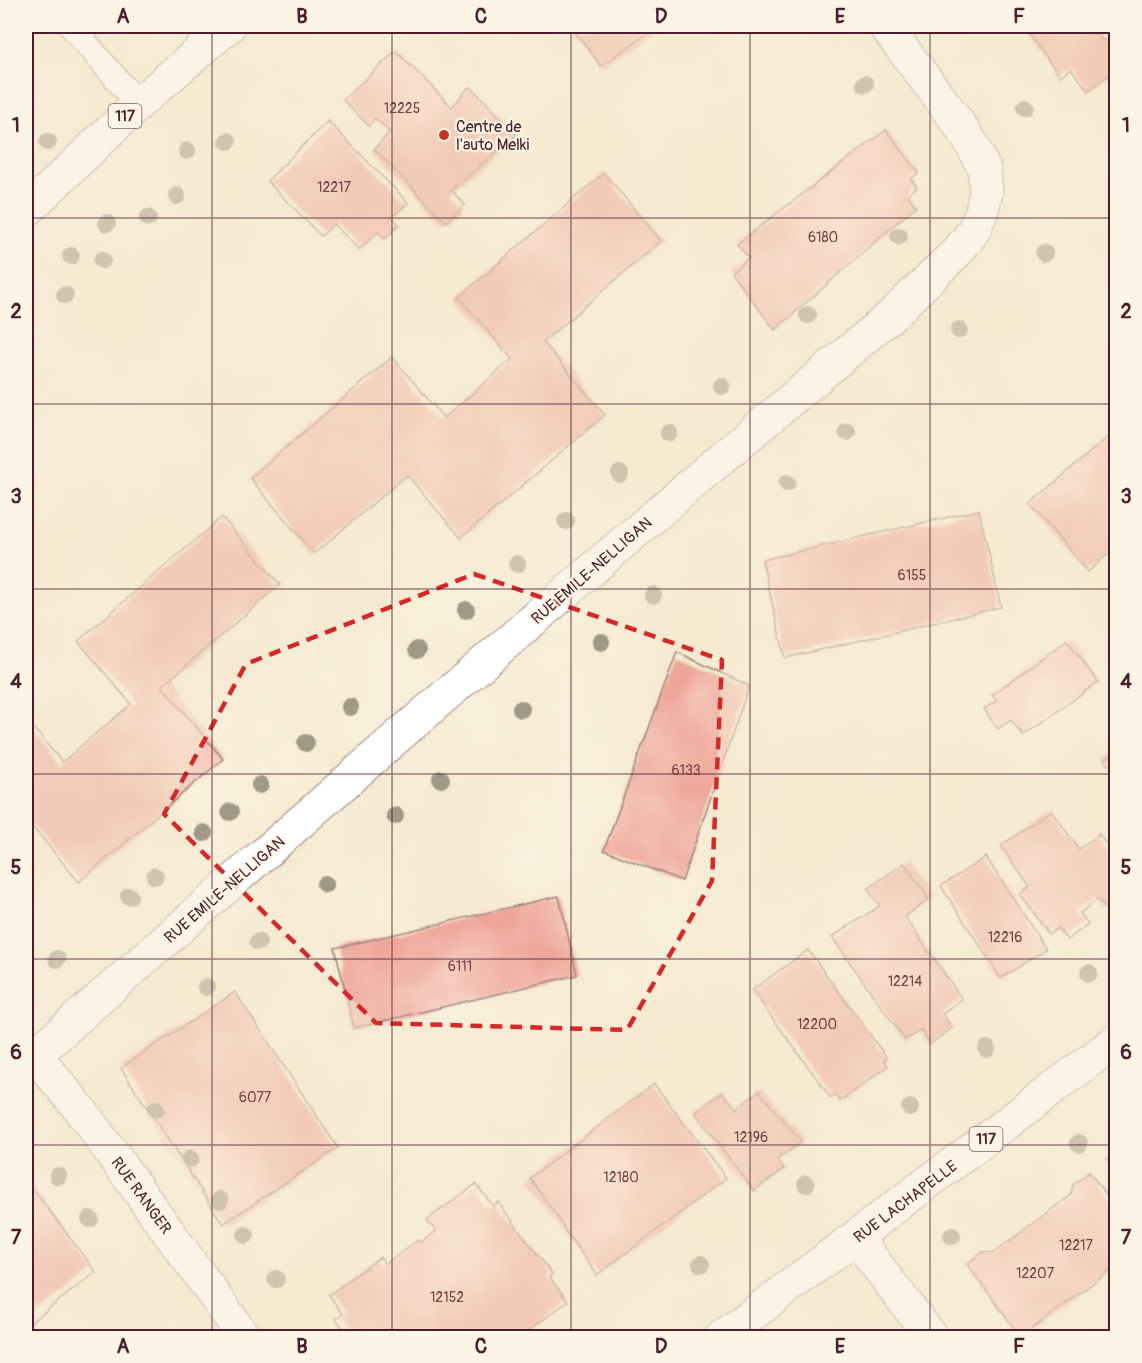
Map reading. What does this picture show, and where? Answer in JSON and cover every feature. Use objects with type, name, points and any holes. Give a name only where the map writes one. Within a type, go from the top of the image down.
[{"type":"street","name":"117","points":[[26,211],[138,104],[229,26]]},
{"type":"street","name":"RUE EMILE-NELLIGAN","points":[[30,1059],[396,738],[893,314],[959,250],[974,230],[982,211],[986,191],[984,169],[972,144],[954,117],[885,26]]},
{"type":"street","name":"RUE LACHAPELLE","points":[[721,1338],[1116,1041]]},
{"type":"street","name":"RUE RANGER","points":[[30,1059],[79,1108],[245,1338]]},
{"type":"street","points":[[856,1238],[932,1338]]},
{"type":"lane","points":[[71,26],[138,104]]},
{"type":"highlighted area","points":[[474,574],[722,660],[712,881],[627,1030],[376,1023],[164,814],[246,664]]},
{"type":"building","points":[[571,26],[657,26],[601,66]]},
{"type":"building","points":[[1023,26],[1091,26],[1103,41],[1113,34],[1116,39],[1116,69],[1088,91],[1071,68],[1060,76]]},
{"type":"building","points":[[396,51],[452,107],[470,86],[517,135],[451,190],[465,205],[446,222],[374,149],[390,132],[375,118],[369,126],[343,100]]},
{"type":"building","points":[[328,121],[408,203],[392,217],[399,224],[385,239],[378,231],[359,250],[334,224],[321,236],[267,181]]},
{"type":"building","points":[[886,130],[919,173],[911,179],[917,187],[907,195],[916,206],[775,330],[731,272],[749,258],[737,244]]},
{"type":"building","points":[[604,173],[661,241],[543,342],[605,415],[461,538],[407,475],[314,554],[250,478],[392,357],[444,418],[512,359],[459,297]]},
{"type":"building","points":[[1116,430],[1116,547],[1088,572],[1030,504]]},
{"type":"building","points":[[979,510],[1001,607],[785,658],[762,560]]},
{"type":"building","points":[[222,517],[280,585],[162,686],[223,759],[79,882],[26,819],[26,719],[62,762],[131,704],[78,641]]},
{"type":"building","points":[[1067,640],[1098,682],[1023,736],[1011,720],[998,729],[984,709],[997,701],[992,695]]},
{"type":"building","points":[[677,652],[749,686],[682,881],[604,850]]},
{"type":"building","points":[[1116,751],[1116,766],[1112,767],[1104,760]]},
{"type":"building","points":[[1051,810],[1079,849],[1099,834],[1116,858],[1116,903],[1106,910],[1098,899],[1080,913],[1088,924],[1067,940],[1058,928],[1049,934],[1020,894],[1030,887],[1001,846]]},
{"type":"building","points":[[986,857],[1046,949],[1001,978],[941,886]]},
{"type":"building","points":[[904,863],[929,899],[905,917],[962,999],[942,1014],[952,1028],[930,1044],[921,1030],[905,1040],[832,937],[880,906],[868,889]]},
{"type":"building","points":[[559,896],[577,975],[354,1028],[335,948]]},
{"type":"building","points":[[808,950],[887,1058],[884,1060],[888,1066],[840,1101],[836,1095],[831,1098],[752,990]]},
{"type":"building","points":[[235,992],[338,1148],[223,1224],[121,1068]]},
{"type":"building","points":[[654,1084],[726,1178],[597,1275],[530,1178]]},
{"type":"building","points":[[759,1091],[801,1142],[777,1160],[784,1169],[754,1191],[695,1113],[723,1092],[736,1109]]},
{"type":"building","points":[[1116,1152],[1116,1171],[1107,1159]]},
{"type":"building","points":[[1089,1172],[1116,1208],[1116,1266],[1021,1337],[967,1264],[983,1252],[993,1253],[1071,1195],[1073,1185]]},
{"type":"building","points":[[476,1184],[493,1206],[498,1202],[552,1274],[549,1277],[568,1301],[519,1338],[350,1338],[336,1319],[343,1314],[329,1295],[380,1257],[385,1264],[418,1240],[420,1243],[436,1231],[427,1220]]},
{"type":"building","points":[[30,1185],[96,1272],[26,1326],[26,1188]]},
{"type":"place","name":"Centre de l'auto Melki","points":[[444,135]]}]
